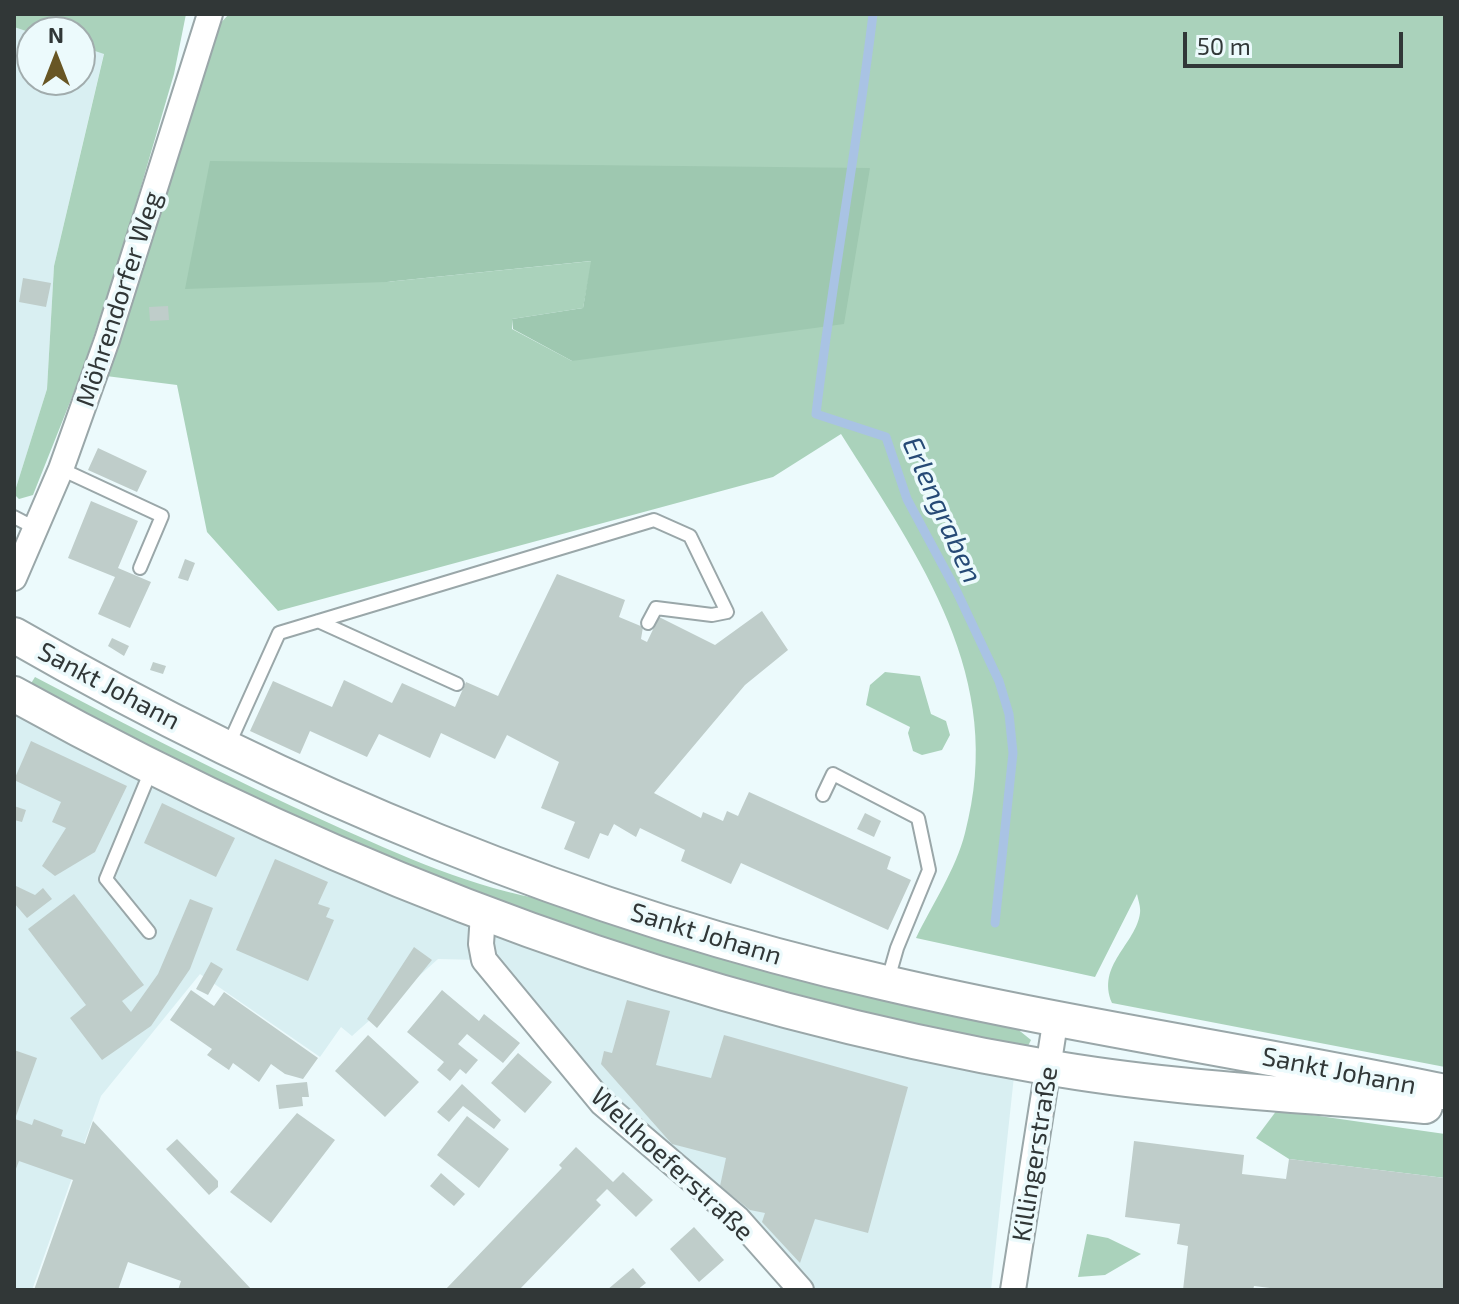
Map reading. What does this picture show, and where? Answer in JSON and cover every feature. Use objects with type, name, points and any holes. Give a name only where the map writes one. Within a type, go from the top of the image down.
[{"type":"main road","name":"Sankt Johann","points":[[14,635],[227,747],[322,792],[533,879],[715,938],[887,984],[1445,1092]]},
{"type":"main road","name":"Sankt Johann","points":[[14,694],[152,768],[267,823],[483,914],[569,946],[718,994],[843,1026],[1048,1068],[1181,1084],[1445,1108]]},
{"type":"street","name":"Möhrendorfer Weg","points":[[14,578],[61,469],[107,340],[212,16]]},
{"type":"street","name":"Wellhoeferstraße","points":[[483,914],[481,944],[484,960],[602,1103],[738,1219],[801,1290]]},
{"type":"street","name":"Killingerstraße","points":[[1013,1290],[1056,1017]]},
{"type":"lane","points":[[61,469],[162,516],[140,568]]},
{"type":"lane","points":[[14,517],[37,529]]},
{"type":"lane","points":[[227,747],[279,633],[654,520],[690,536],[727,612],[712,615],[656,608],[648,623]]},
{"type":"lane","points":[[318,621],[457,684]]},
{"type":"lane","points":[[149,932],[106,879],[152,768]]},
{"type":"lane","points":[[823,795],[833,774],[918,818],[929,870],[897,948],[887,984]]},
{"type":"shaded area","points":[[14,27],[16,96],[94,96],[54,266],[47,389],[14,494]]},
{"type":"shaded area","points":[[96,51],[104,53],[96,87]]},
{"type":"shaded area","points":[[14,709],[263,834],[1014,1076],[991,1290],[800,1290],[603,1102],[481,960],[438,959],[352,1036],[341,1027],[320,1057],[200,974],[101,1096],[32,1290],[14,1290]]},
{"type":"green space","points":[[14,14],[186,14],[174,74],[125,241],[82,372],[33,495],[19,499],[14,494],[47,389],[54,266],[104,54],[96,51],[96,16],[16,16],[14,27]]},
{"type":"green space","points":[[229,14],[1445,14],[1445,1067],[1112,1003],[1109,977],[1137,924],[1140,911],[1137,894],[1095,977],[916,938],[950,873],[965,833],[975,776],[974,723],[965,672],[948,622],[926,574],[841,434],[773,477],[278,611],[207,532],[177,385],[106,376],[216,28]],"holes":[[[870,168],[572,361],[512,329],[512,319],[583,308],[592,261],[386,282]]]},
{"type":"green space","points":[[210,161],[870,168],[844,324],[572,361],[513,329],[512,319],[583,308],[591,261],[386,282],[185,289]]},
{"type":"green space","points":[[885,672],[920,676],[931,714],[946,721],[950,735],[942,750],[922,755],[913,751],[908,733],[910,727],[866,705],[870,685]]},
{"type":"green space","points":[[35,677],[255,788],[438,870],[493,888],[1010,1023],[1031,1040],[1027,1048],[791,995],[570,930],[412,869],[257,800],[30,685]]},
{"type":"green space","points":[[1277,1110],[1445,1134],[1445,1178],[1289,1159],[1256,1138]]},
{"type":"green space","points":[[1087,1234],[1108,1238],[1141,1254],[1105,1275],[1078,1277]]},
{"type":"building","points":[[23,278],[51,283],[46,307],[19,302]]},
{"type":"building","points":[[168,306],[169,320],[150,321],[149,307]]},
{"type":"building","points":[[98,448],[147,471],[137,492],[88,470]]},
{"type":"building","points":[[91,501],[138,521],[118,568],[151,582],[130,628],[98,614],[115,577],[68,558]]},
{"type":"building","points":[[185,559],[195,563],[188,581],[178,578]]},
{"type":"building","points":[[557,574],[625,600],[619,617],[643,627],[641,639],[647,642],[659,617],[715,645],[762,611],[788,650],[745,685],[654,793],[701,818],[703,812],[723,821],[727,811],[738,816],[749,792],[891,857],[887,869],[911,880],[888,930],[741,863],[731,884],[681,861],[685,850],[640,828],[636,837],[614,824],[608,836],[600,833],[589,859],[564,849],[575,822],[541,808],[559,762],[507,735],[495,759],[441,733],[430,758],[379,734],[367,757],[310,731],[300,754],[250,731],[273,681],[332,707],[344,680],[392,703],[402,683],[455,707],[466,682],[498,696]]},
{"type":"building","points":[[112,638],[129,646],[124,656],[108,646]]},
{"type":"building","points":[[153,662],[166,666],[163,674],[150,670]]},
{"type":"building","points":[[31,741],[127,786],[95,852],[55,876],[42,866],[66,828],[52,822],[61,802],[14,780]]},
{"type":"building","points":[[162,803],[235,838],[216,877],[144,843]]},
{"type":"building","points":[[14,806],[26,810],[22,822],[14,820]]},
{"type":"building","points":[[865,813],[881,821],[874,837],[857,829]]},
{"type":"building","points":[[275,859],[328,882],[318,904],[330,908],[326,917],[334,920],[308,981],[236,950]]},
{"type":"building","points":[[16,886],[35,895],[43,888],[52,899],[27,918],[14,903]]},
{"type":"building","points":[[74,894],[144,985],[122,1001],[131,1012],[158,974],[190,899],[213,908],[190,969],[151,1026],[102,1060],[70,1018],[86,1005],[28,929]]},
{"type":"building","points":[[414,947],[432,960],[377,1028],[367,1019]]},
{"type":"building","points":[[211,962],[223,969],[208,995],[196,989]]},
{"type":"building","points":[[191,990],[214,1006],[224,992],[318,1058],[303,1079],[285,1074],[271,1064],[259,1082],[233,1063],[229,1070],[207,1055],[212,1049],[170,1020]]},
{"type":"building","points":[[442,990],[479,1021],[484,1014],[520,1043],[503,1063],[467,1034],[458,1044],[478,1060],[466,1074],[460,1069],[450,1081],[437,1070],[444,1062],[407,1032]]},
{"type":"building","points":[[627,1000],[670,1011],[656,1065],[711,1078],[724,1035],[908,1087],[868,1233],[815,1219],[800,1263],[762,1222],[765,1213],[750,1210],[720,1186],[726,1158],[672,1144],[601,1064],[604,1051],[612,1053]]},
{"type":"building","points":[[368,1035],[419,1082],[385,1117],[335,1071]]},
{"type":"building","points":[[14,1050],[37,1058],[15,1119],[32,1125],[34,1119],[63,1130],[61,1136],[85,1144],[93,1121],[252,1290],[178,1290],[181,1281],[128,1262],[118,1290],[34,1290],[73,1180],[19,1161],[14,1174]]},
{"type":"building","points":[[518,1053],[552,1082],[525,1113],[491,1083]]},
{"type":"building","points":[[307,1082],[309,1097],[302,1097],[303,1106],[279,1109],[276,1085]]},
{"type":"building","points":[[462,1084],[501,1120],[494,1129],[463,1106],[449,1122],[437,1112]]},
{"type":"building","points":[[297,1113],[335,1140],[271,1223],[230,1192]]},
{"type":"building","points":[[467,1116],[509,1149],[479,1188],[437,1155]]},
{"type":"building","points":[[177,1139],[218,1181],[218,1187],[209,1195],[166,1149]]},
{"type":"building","points":[[1134,1141],[1244,1155],[1242,1174],[1286,1179],[1289,1159],[1445,1178],[1445,1290],[1286,1290],[1254,1286],[1253,1290],[1183,1290],[1188,1246],[1177,1244],[1180,1224],[1125,1217]]},
{"type":"building","points":[[576,1147],[613,1182],[623,1172],[653,1200],[636,1217],[607,1189],[596,1200],[601,1205],[519,1290],[445,1290],[562,1168],[559,1165]]},
{"type":"building","points":[[441,1173],[465,1194],[454,1206],[430,1186]]},
{"type":"building","points":[[694,1227],[724,1260],[699,1282],[670,1249]]},
{"type":"building","points":[[633,1268],[646,1283],[637,1290],[607,1290]]},
{"type":"waterway","name":"Erlengraben","points":[[873,14],[816,414],[886,437],[907,499],[957,592],[999,681],[1009,714],[1013,753],[995,923]]}]
